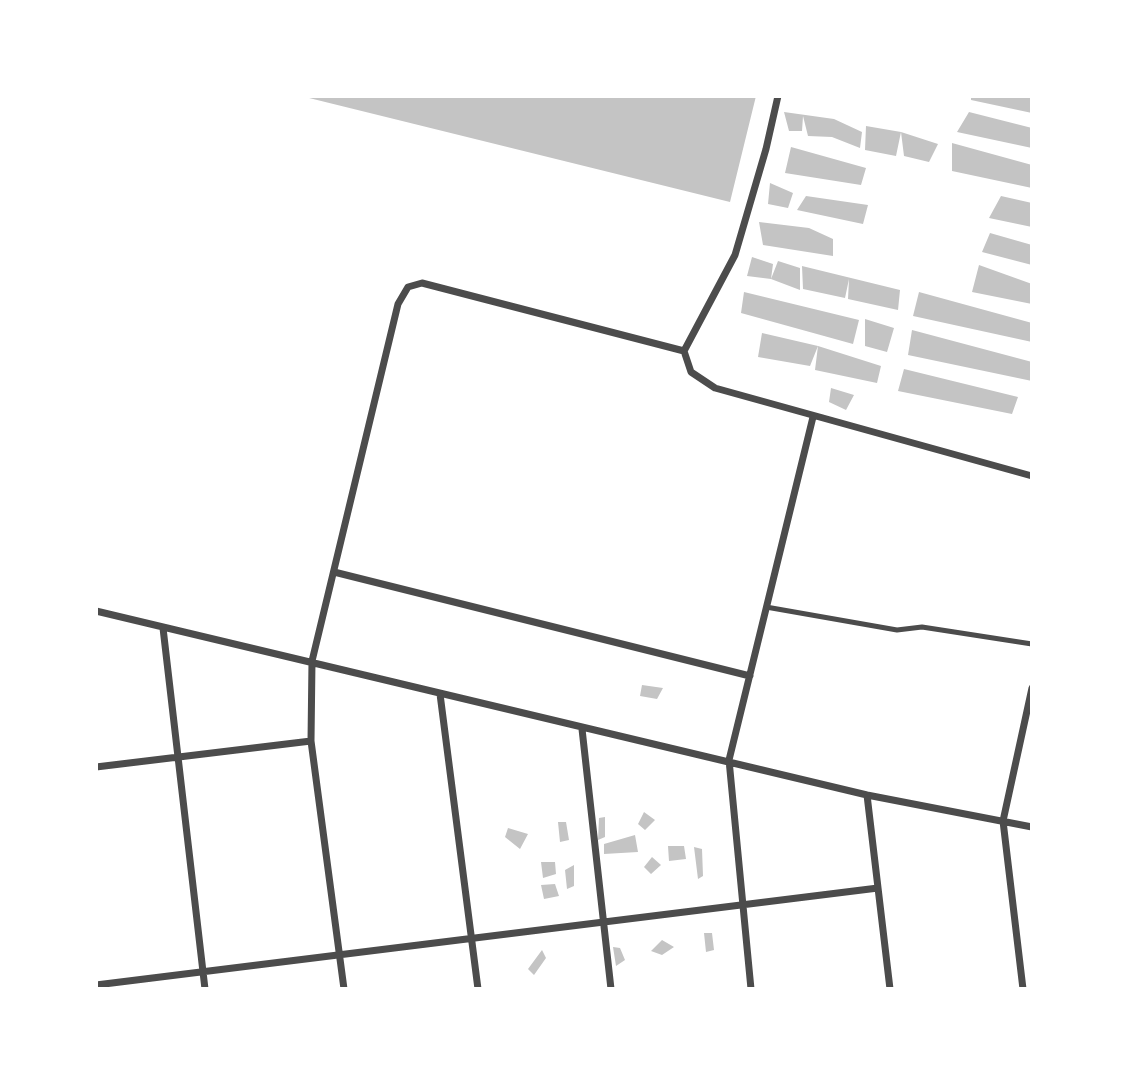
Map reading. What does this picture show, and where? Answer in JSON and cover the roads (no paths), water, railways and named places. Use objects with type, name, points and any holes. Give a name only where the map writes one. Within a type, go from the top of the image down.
[{"type":"street","points":[[778,96],[766,149],[735,255],[684,351],[691,372],[715,388],[813,417],[943,449],[1032,476]]},
{"type":"street","points":[[344,989],[311,741],[312,661],[398,304],[408,287],[422,283],[684,351]]},
{"type":"street","points":[[751,989],[729,760],[813,417]]},
{"type":"street","points":[[334,572],[750,676]]},
{"type":"street","points":[[96,611],[312,661],[582,729],[729,760],[867,795],[1032,828]]},
{"type":"street","points":[[163,628],[205,989]]},
{"type":"street","points":[[1023,989],[1003,821],[1032,688]]},
{"type":"street","points":[[440,694],[478,989]]},
{"type":"street","points":[[582,729],[611,989]]},
{"type":"street","points":[[96,767],[311,741]]},
{"type":"street","points":[[867,795],[890,989]]},
{"type":"street","points":[[96,985],[878,888]]},
{"type":"lane","points":[[766,607],[897,630],[922,627],[1032,644]]}]
